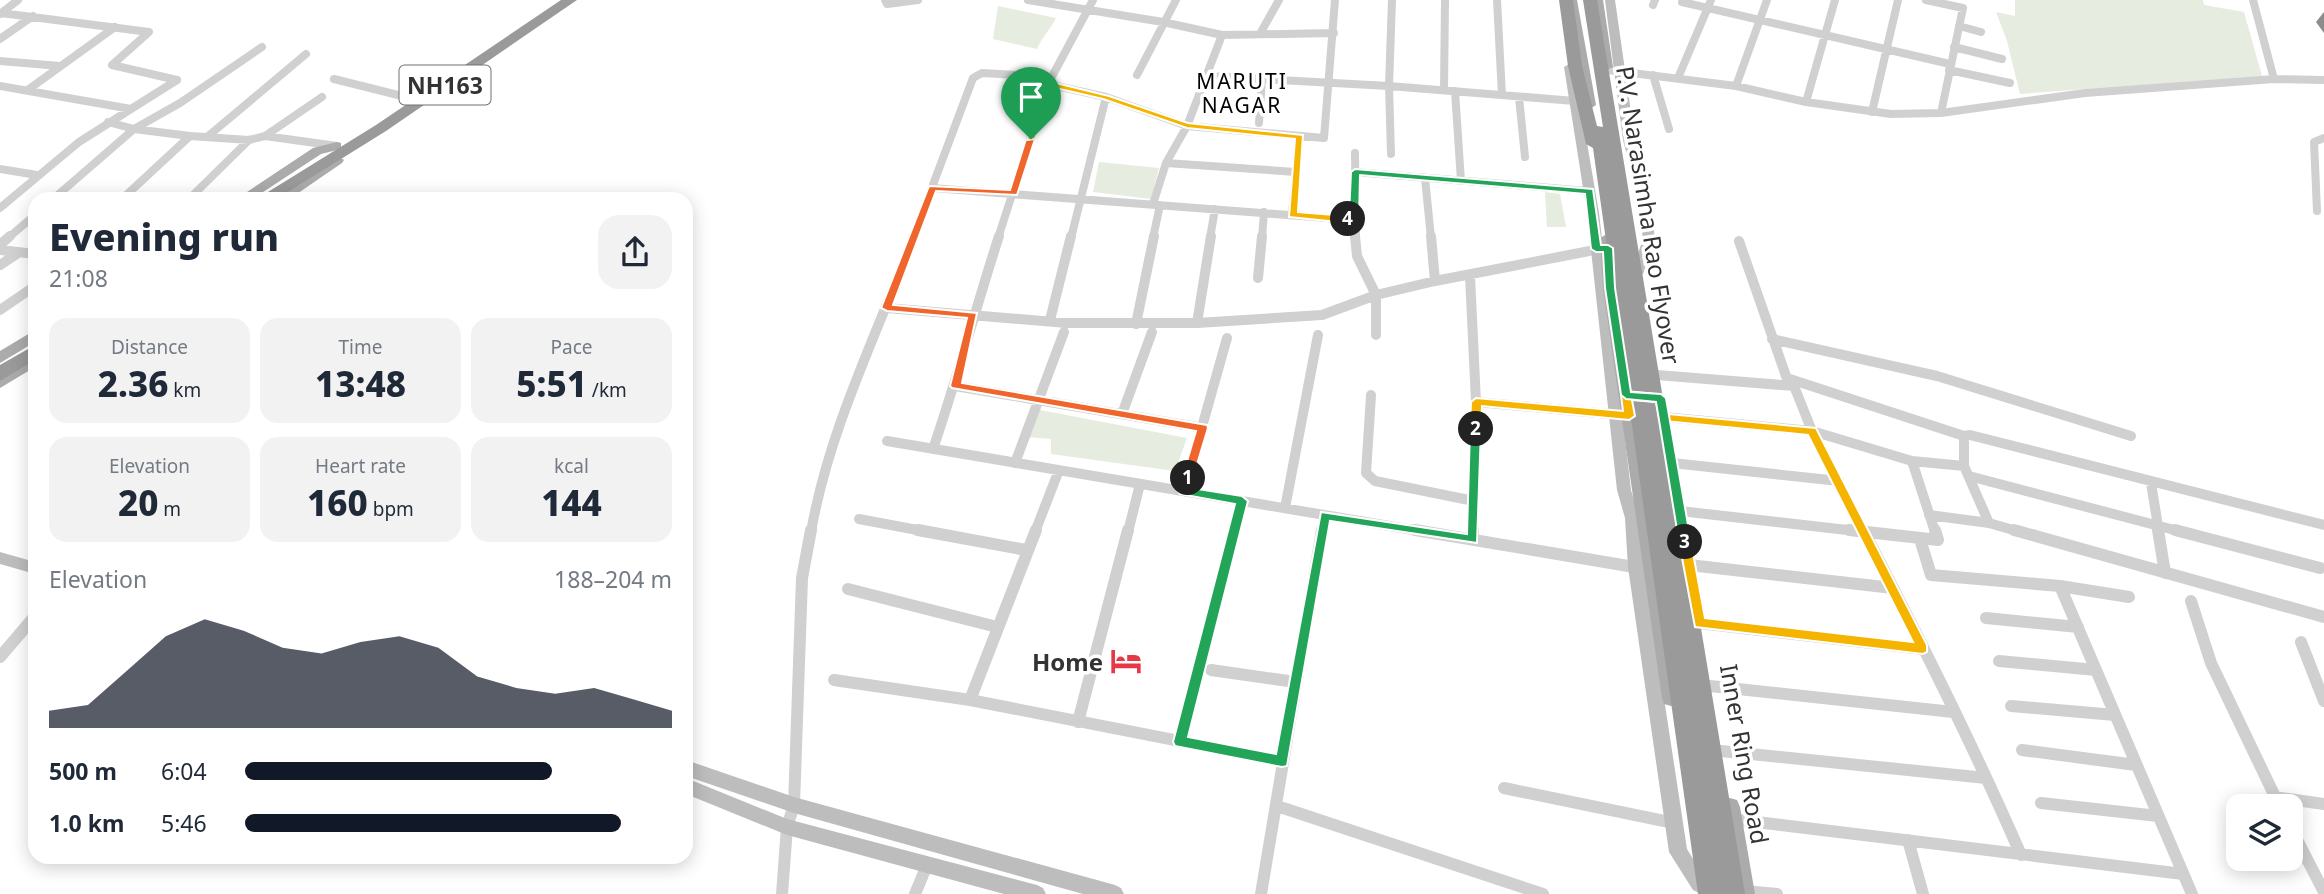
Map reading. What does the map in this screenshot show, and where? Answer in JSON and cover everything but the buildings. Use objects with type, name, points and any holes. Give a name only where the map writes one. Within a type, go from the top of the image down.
[{"type":"highway","name":"NH163","points":[[262,192],[342,147],[555,0]]},
{"type":"highway","name":"NH163","points":[[275,192],[570,0]]},
{"type":"highway","points":[[1566,0],[1575,66],[1617,210]]},
{"type":"highway","name":"P.V. Narasimha Rao Flyover","points":[[1578,0],[1741,893]]},
{"type":"highway","name":"P.V. Narasimha Rao Flyover","points":[[1590,0],[1704,891]]},
{"type":"highway","points":[[1600,0],[1613,61],[1617,210]]},
{"type":"highway","points":[[0,364],[28,346]]},
{"type":"highway","points":[[0,374],[28,356]]},
{"type":"main road","points":[[1572,0],[1605,193],[1602,248],[1626,395],[1623,415],[1643,568],[1704,891]]},
{"type":"main road","name":"Inner Ring Road","points":[[1600,0],[1614,71],[1637,274],[1657,375],[1721,751],[1741,893]]},
{"type":"main road","points":[[253,192],[317,151],[342,147],[338,160],[290,192]]},
{"type":"main road","points":[[0,358],[28,340]]},
{"type":"main road","points":[[0,383],[28,365]]},
{"type":"main road","points":[[1626,395],[1661,398]]},
{"type":"street","points":[[0,13],[18,0]]},
{"type":"street","points":[[885,0],[887,4],[897,5],[918,0]]},
{"type":"street","points":[[1028,0],[1163,22],[1222,35],[1334,33]]},
{"type":"street","points":[[933,449],[956,386],[973,315],[1049,81],[1093,0]]},
{"type":"street","points":[[1137,75],[1176,0]]},
{"type":"street","points":[[1261,33],[1279,0]]},
{"type":"street","points":[[782,894],[787,827],[794,805],[803,578],[816,502],[836,433],[887,308],[974,78],[982,74],[1049,81],[1106,97],[1187,126],[1324,138],[1335,0]]},
{"type":"street","points":[[1391,154],[1392,0]]},
{"type":"street","points":[[1444,90],[1445,0]]},
{"type":"street","points":[[1497,0],[1502,95]]},
{"type":"street","points":[[1610,0],[1614,71],[1736,86],[1806,102],[1872,112],[1941,113],[2085,93],[2274,79],[2324,80]]},
{"type":"street","points":[[1678,78],[1711,0]]},
{"type":"street","points":[[1736,86],[1767,0]]},
{"type":"street","points":[[1806,102],[1835,0]]},
{"type":"street","points":[[1872,112],[1898,0]]},
{"type":"street","points":[[1926,0],[1963,4],[1941,113]]},
{"type":"street","points":[[2253,0],[2274,79]]},
{"type":"street","points":[[1682,2],[1888,50],[2010,83]]},
{"type":"street","points":[[0,13],[149,32],[112,65],[177,80],[108,122],[37,175],[0,208]]},
{"type":"street","points":[[0,39],[33,16]]},
{"type":"street","points":[[1476,402],[1623,415],[1602,248],[1589,191],[1565,39],[1576,21]]},
{"type":"street","points":[[1958,26],[1981,32]]},
{"type":"street","points":[[29,89],[115,27]]},
{"type":"street","points":[[1136,324],[1167,163],[1187,126],[1222,35]]},
{"type":"street","points":[[61,192],[134,129],[180,103],[262,47]]},
{"type":"street","points":[[1954,47],[2002,60]]},
{"type":"street","points":[[207,137],[306,54]]},
{"type":"street","points":[[0,61],[60,66]]},
{"type":"street","points":[[1653,75],[1669,129]]},
{"type":"street","points":[[1207,76],[1329,85],[1390,86],[1575,101]]},
{"type":"street","points":[[334,79],[410,98]]},
{"type":"street","points":[[1259,122],[1262,80]]},
{"type":"street","points":[[0,86],[131,109]]},
{"type":"street","points":[[1455,91],[1461,181]]},
{"type":"street","points":[[108,122],[134,129],[249,140],[265,136],[322,97]]},
{"type":"street","points":[[1050,320],[1106,97]]},
{"type":"street","points":[[1519,97],[1525,157]]},
{"type":"street","points":[[130,192],[190,136]]},
{"type":"street","points":[[265,136],[342,147]]},
{"type":"street","points":[[1293,214],[1300,137]]},
{"type":"street","points":[[2317,211],[2314,142],[2324,138]]},
{"type":"street","points":[[196,192],[249,140]]},
{"type":"street","points":[[1355,153],[1354,220],[1357,256],[1376,296],[1376,335]]},
{"type":"street","points":[[1167,163],[1296,172]]},
{"type":"street","points":[[0,169],[37,175]]},
{"type":"street","points":[[1355,172],[1589,191]]},
{"type":"street","points":[[1424,178],[1435,281]]},
{"type":"street","points":[[932,188],[1354,220]]},
{"type":"street","points":[[1197,323],[1215,209]]},
{"type":"street","points":[[1258,278],[1264,212]]},
{"type":"street","points":[[0,245],[28,221]]},
{"type":"street","points":[[1739,241],[1772,339],[1812,431],[1866,533],[1953,712],[1972,743],[2021,855]]},
{"type":"street","points":[[887,308],[1067,323],[1197,323],[1322,315],[1376,296],[1435,281],[1602,248]]},
{"type":"street","points":[[0,250],[28,254]]},
{"type":"street","points":[[0,265],[18,253]]},
{"type":"street","points":[[1470,276],[1476,402],[1473,540]]},
{"type":"street","points":[[0,310],[28,291]]},
{"type":"street","points":[[1015,463],[1064,332]]},
{"type":"street","points":[[1122,414],[1152,332]]},
{"type":"street","points":[[1285,508],[1318,335]]},
{"type":"street","points":[[1184,491],[1227,338]]},
{"type":"street","points":[[1772,339],[1937,376],[2131,436]]},
{"type":"street","points":[[1657,375],[1791,382],[1964,436],[1970,435],[2151,483],[2324,524]]},
{"type":"street","points":[[956,386],[1203,428]]},
{"type":"street","points":[[1371,396],[1366,472],[1375,481],[1474,501]]},
{"type":"street","points":[[1664,417],[1812,431],[1912,461],[1966,471],[2320,569]]},
{"type":"street","points":[[1964,436],[1966,471],[1989,523]]},
{"type":"street","points":[[887,441],[1643,568],[1678,852],[1704,891]]},
{"type":"street","points":[[1680,511],[1938,540],[1912,461]]},
{"type":"street","points":[[1672,463],[1839,481]]},
{"type":"street","points":[[970,700],[1059,470]]},
{"type":"street","points":[[2151,483],[2165,573]]},
{"type":"street","points":[[1078,722],[1140,484]]},
{"type":"street","points":[[1180,742],[1242,501]]},
{"type":"street","points":[[1261,894],[1325,515]]},
{"type":"street","points":[[1929,515],[1989,523],[2324,617]]},
{"type":"street","points":[[859,519],[1026,550]]},
{"type":"street","points":[[1920,539],[1931,575],[2060,586],[2129,597]]},
{"type":"street","points":[[0,558],[28,566]]},
{"type":"street","points":[[1689,565],[1893,588]]},
{"type":"street","points":[[2060,586],[2192,894]]},
{"type":"street","points":[[848,589],[997,627]]},
{"type":"street","points":[[2191,601],[2211,663],[2273,794]]},
{"type":"street","points":[[1986,618],[2078,627]]},
{"type":"street","points":[[1699,623],[1923,649]]},
{"type":"street","points":[[0,657],[28,624]]},
{"type":"street","points":[[2301,642],[2324,701]]},
{"type":"street","points":[[1999,661],[2096,670]]},
{"type":"street","points":[[1211,670],[1295,682]]},
{"type":"street","points":[[834,680],[970,700],[1282,761]]},
{"type":"street","points":[[1710,686],[1953,712]]},
{"type":"street","points":[[2011,706],[2115,715]]},
{"type":"street","points":[[2022,750],[2136,765]]},
{"type":"street","points":[[1721,751],[1986,778]]},
{"type":"street","points":[[693,770],[794,805],[1115,894]]},
{"type":"street","points":[[1504,788],[1674,823]]},
{"type":"street","points":[[693,789],[787,827],[1037,894]]},
{"type":"street","points":[[2041,803],[2158,816]]},
{"type":"street","points":[[2303,803],[2324,804]]},
{"type":"street","points":[[1277,806],[1543,894]]},
{"type":"street","points":[[1732,819],[2183,874]]},
{"type":"street","points":[[1908,840],[1923,894]]},
{"type":"street","points":[[2303,851],[2324,892]]},
{"type":"street","points":[[915,894],[927,865]]},
{"type":"street","points":[[1741,893],[1777,894]]},
{"type":"shaded area","points":[[2015,0],[2203,0],[2204,5],[2244,12],[2262,76],[2020,94],[2007,41],[1996,12],[2015,16]]},
{"type":"shaded area","points":[[998,6],[1056,18],[1037,49],[993,39]]},
{"type":"shaded area","points":[[1099,162],[1159,168],[1151,199],[1093,192]]},
{"type":"shaded area","points":[[1545,192],[1560,194],[1566,227],[1547,227]]},
{"type":"shaded area","points":[[1040,410],[1187,438],[1175,471],[1051,454],[1051,439],[1027,437]]},
{"type":"place","name":"Home","points":[[1126,661]]},
{"type":"district","name":"MARUTI NAGAR","points":[[1242,93]]},
{"type":"route","points":[[1031,139],[1014,193],[932,188],[887,308],[973,315],[956,386],[1203,428],[1184,491],[1242,501],[1180,742],[1282,761],[1325,515],[1473,540],[1476,402],[1629,416],[1626,395],[1661,398],[1664,417],[1812,431],[1923,649],[1699,623],[1661,398],[1626,395],[1610,288],[1608,248],[1596,249],[1589,191],[1355,172],[1354,220],[1293,214],[1300,137],[1187,126],[1106,97],[1048,84],[1031,139]]}]
